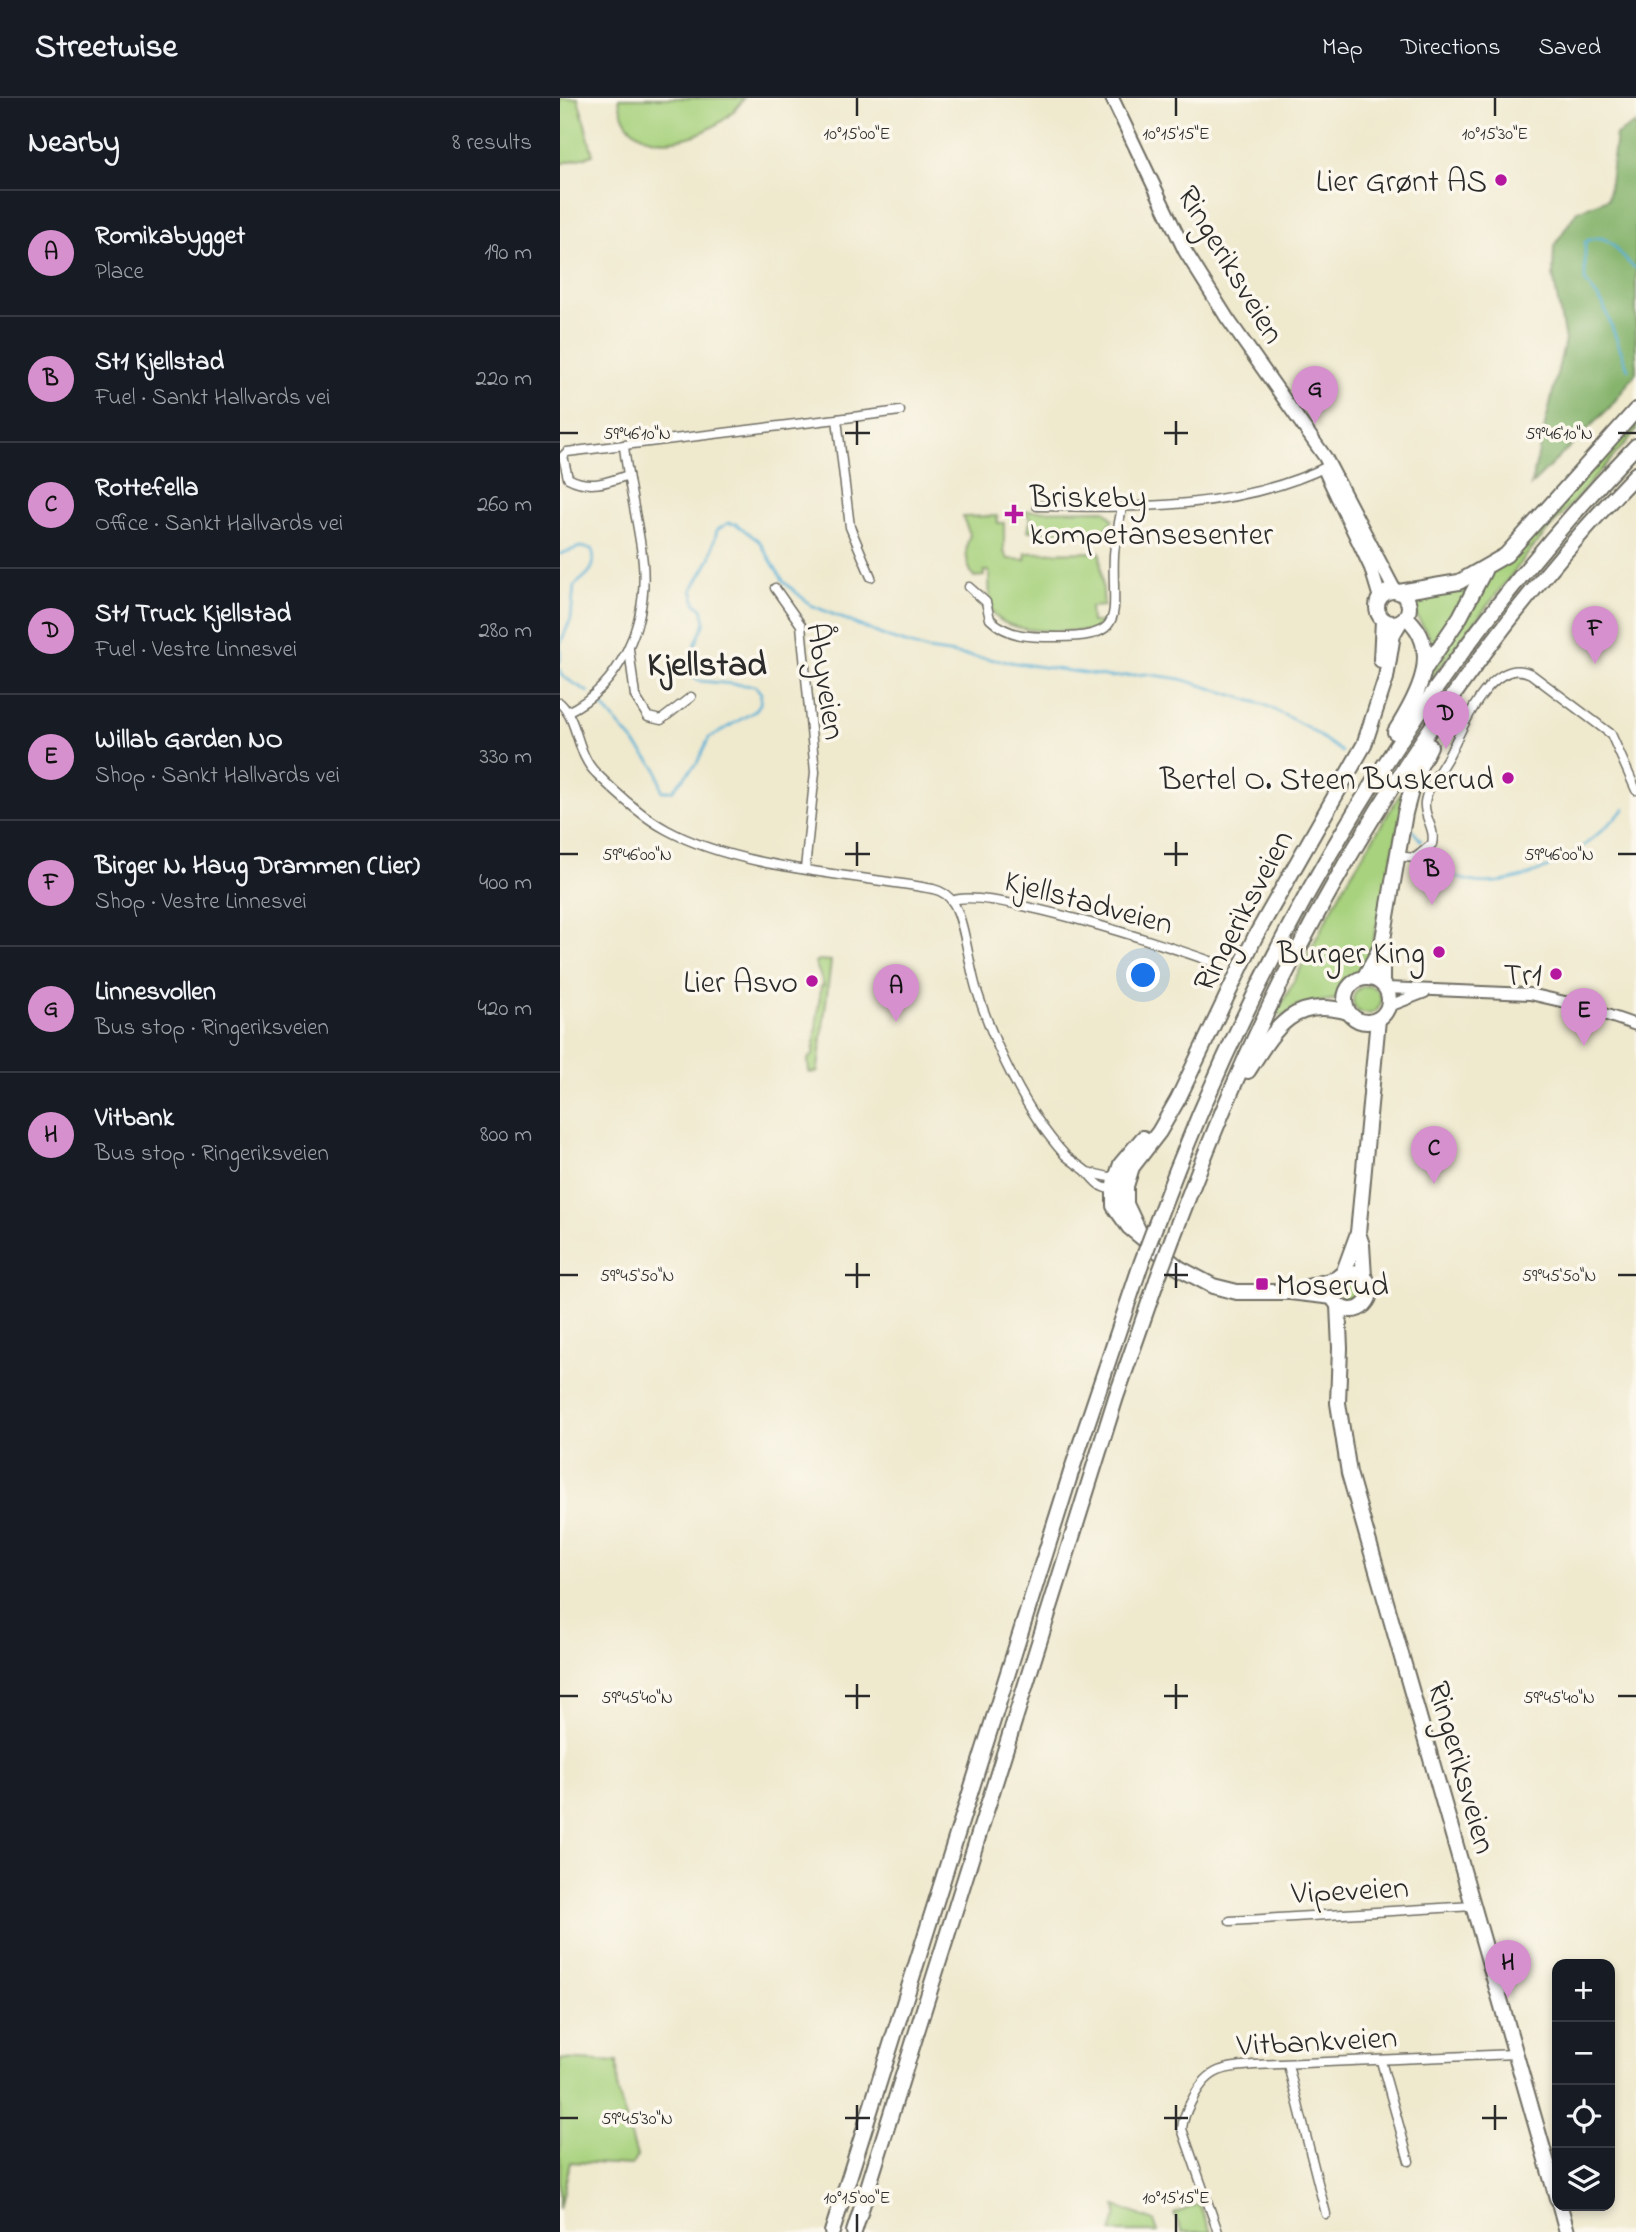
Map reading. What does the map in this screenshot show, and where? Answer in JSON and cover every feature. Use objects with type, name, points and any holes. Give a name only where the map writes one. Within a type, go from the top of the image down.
[{"type":"highway","points":[[1424,670],[1424,640],[1403,620],[1383,620],[1378,611],[1380,598],[1397,592],[1451,584],[1485,569],[1519,543],[1636,410]]},
{"type":"highway","points":[[832,2232],[1141,1264],[1208,1095],[1263,975],[1364,795],[1488,618],[1566,522],[1636,446]]},
{"type":"highway","points":[[854,2232],[1116,1397],[1172,1237],[1217,1122],[1272,1001],[1317,914],[1397,781],[1461,687],[1560,560],[1636,474]]},
{"type":"highway","points":[[1364,795],[1374,765],[1407,712],[1424,670],[1464,611],[1485,569]]},
{"type":"highway","points":[[1397,592],[1410,605],[1403,620]]},
{"type":"highway","name":"Ringeriksveien","points":[[1382,689],[1383,620]]},
{"type":"highway","name":"Ringeriksveien","points":[[1118,1184],[1159,1132],[1178,1099],[1272,906],[1358,758],[1374,719],[1393,634],[1403,620]]},
{"type":"highway","points":[[1118,1184],[1128,1213],[1141,1236],[1179,1268],[1213,1286],[1249,1293],[1290,1292],[1335,1301],[1356,1310],[1365,1303],[1369,1288],[1364,1277],[1363,1254],[1358,1233],[1372,1058],[1378,1019],[1389,1006],[1384,985],[1382,945],[1396,856],[1415,776],[1431,744],[1455,709],[1461,687]]},
{"type":"highway","points":[[1372,1058],[1346,993],[1351,984],[1364,978],[1382,945]]},
{"type":"highway","points":[[1364,978],[1384,985]]},
{"type":"highway","points":[[1217,1122],[1231,1108],[1247,1073],[1267,1042],[1291,1015],[1314,1006],[1378,1019]]},
{"type":"highway","points":[[1335,1301],[1340,1276],[1358,1233]]},
{"type":"highway","points":[[1290,1292],[1354,1273],[1364,1277]]},
{"type":"highway","name":"Ringeriksveien","points":[[1335,1301],[1340,1348],[1338,1403],[1346,1464],[1552,2180]]},
{"type":"highway","name":"Ringeriksveien","points":[[1340,1348],[1356,1310]]},
{"type":"highway","points":[[1561,2211],[1567,2232]]},
{"type":"main road","name":"Ringeriksveien","points":[[1112,98],[1185,251],[1318,450],[1397,592]]},
{"type":"main road","name":"Ringeriksveien","points":[[1327,467],[1371,568],[1380,598]]},
{"type":"main road","points":[[1384,985],[1427,991],[1477,989],[1530,994],[1578,1005],[1636,1025]]},
{"type":"main road","points":[[1389,1006],[1427,991]]},
{"type":"street","points":[[628,475],[594,486],[584,484],[568,478],[563,461],[567,452],[900,411]]},
{"type":"street","points":[[836,419],[849,527],[871,576]]},
{"type":"street","points":[[624,446],[643,579],[629,649],[635,696],[648,717],[661,720],[691,697]]},
{"type":"street","points":[[1037,506],[1122,507],[1219,498],[1276,486],[1327,467]]},
{"type":"street","points":[[969,587],[986,602],[990,619],[1008,632],[1033,637],[1087,638],[1098,634],[1107,627],[1115,609],[1114,554],[1122,507]]},
{"type":"street","name":"Åbyveien","points":[[775,588],[801,625],[816,772],[805,869]]},
{"type":"street","points":[[567,712],[604,686],[629,649]]},
{"type":"street","points":[[1396,856],[1415,858],[1427,851],[1434,835],[1425,806],[1433,783],[1462,727],[1486,690],[1502,674],[1519,669],[1531,674],[1601,724],[1616,742],[1636,790]]},
{"type":"street","name":"Kjellstadveien","points":[[560,703],[567,712],[576,740],[590,767],[659,825],[707,846],[805,869],[933,889],[952,901],[978,993],[1003,1055],[1032,1107],[1062,1152],[1087,1172],[1090,1180],[1118,1184]]},
{"type":"street","name":"Kjellstadveien","points":[[952,901],[971,897],[1070,918],[1155,940],[1213,962]]},
{"type":"street","points":[[1087,1172],[1118,1184]]},
{"type":"street","name":"Vipeveien","points":[[1230,1921],[1473,1906]]},
{"type":"street","name":"Vitbankveien","points":[[1218,2232],[1184,2140],[1184,2116],[1201,2082],[1218,2070],[1516,2054]]},
{"type":"street","points":[[1381,2061],[1409,2161]]},
{"type":"street","points":[[1289,2065],[1326,2214]]},
{"type":"green space","points":[[560,98],[578,98],[593,155],[560,164]]},
{"type":"green space","points":[[619,98],[744,98],[732,113],[715,126],[674,140],[655,140],[638,133],[625,120]]},
{"type":"green space","points":[[1636,123],[1636,373],[1610,407],[1531,485],[1565,340],[1553,275],[1554,246],[1577,211],[1608,199],[1616,135]]},
{"type":"green space","points":[[1636,417],[1636,431],[1534,546],[1425,686],[1430,668],[1484,578]]},
{"type":"green space","points":[[1105,510],[1113,520],[1105,530],[1028,531],[1031,518],[1024,513],[1024,511]]},
{"type":"green space","points":[[997,516],[998,523],[1004,523],[1004,552],[1008,559],[1025,560],[1026,553],[1100,552],[1104,606],[1090,607],[1091,622],[1104,622],[1100,628],[1092,631],[1037,630],[1009,625],[998,619],[991,606],[989,571],[984,571],[984,576],[974,577],[969,567],[967,551],[970,535],[963,517]]},
{"type":"green space","points":[[1472,581],[1462,604],[1432,650],[1430,638],[1416,615],[1411,595]]},
{"type":"green space","points":[[1404,788],[1388,878],[1364,966],[1345,984],[1338,999],[1298,1005],[1283,1017],[1277,1013],[1344,886]]},
{"type":"green space","points":[[831,961],[818,1069],[817,1072],[809,1073],[808,1059],[813,1055],[821,986],[824,986],[815,962]]},
{"type":"green space","points":[[1367,986],[1377,990],[1381,1000],[1377,1010],[1367,1014],[1357,1010],[1353,1000],[1357,990]]},
{"type":"green space","points":[[1350,1282],[1357,1285],[1360,1292],[1357,1299],[1350,1302],[1343,1299],[1340,1292],[1343,1285]]},
{"type":"green space","points":[[560,2059],[617,2062],[618,2092],[637,2156],[632,2165],[570,2162],[560,2209]]},
{"type":"green space","points":[[1199,2204],[1211,2232],[1182,2232],[1174,2214]]},
{"type":"green space","points":[[1116,2206],[1154,2221],[1158,2232],[1111,2232],[1117,2214]]},
{"type":"waterway","points":[[1628,369],[1603,304],[1585,281],[1585,242],[1594,238],[1608,241],[1636,268]]},
{"type":"waterway","points":[[599,702],[657,769],[662,791],[672,791],[697,763],[709,738],[755,711],[760,704],[761,693],[755,686],[700,681],[686,674],[685,668],[705,622],[702,608],[696,604],[692,590],[710,559],[717,530],[728,523],[736,524],[759,541],[784,582],[811,605],[889,638],[928,650],[1111,677],[1146,674],[1181,679],[1265,705],[1307,727],[1342,752]]},
{"type":"waterway","points":[[560,554],[580,547],[592,549],[594,556],[593,566],[574,586],[571,619],[560,644],[560,662]]},
{"type":"waterway","points":[[560,669],[562,676],[588,692]]},
{"type":"waterway","points":[[1436,860],[1450,873],[1466,880],[1502,882],[1521,877],[1571,855],[1625,809]]},
{"type":"waterway","points":[[1410,827],[1421,841]]},
{"type":"place","name":"Lier Grønt AS","points":[[1501,180]]},
{"type":"place","name":"Linnesvollen","points":[[1315,424]]},
{"type":"place","name":"Briskeby kompetansesenter","points":[[1014,514]]},
{"type":"place","name":"Birger N. Haug Drammen (Lier)","points":[[1595,664]]},
{"type":"place","name":"St1 Truck Kjellstad","points":[[1446,749]]},
{"type":"place","name":"Bertel O. Steen Buskerud","points":[[1508,778]]},
{"type":"place","name":"St1 Kjellstad","points":[[1432,905]]},
{"type":"place","name":"Burger King","points":[[1439,952]]},
{"type":"place","name":"Tr1","points":[[1556,974]]},
{"type":"place","name":"Lier Asvo","points":[[812,981]]},
{"type":"place","name":"Romikabygget","points":[[896,1022]]},
{"type":"place","name":"Willab Garden NO","points":[[1584,1046]]},
{"type":"place","name":"Rottefella","points":[[1434,1184]]},
{"type":"place","name":"Moserud","points":[[1262,1284]]},
{"type":"place","name":"Vitbank","points":[[1508,1998]]},
{"type":"district","name":"Kjellstad","points":[[707,663]]}]
